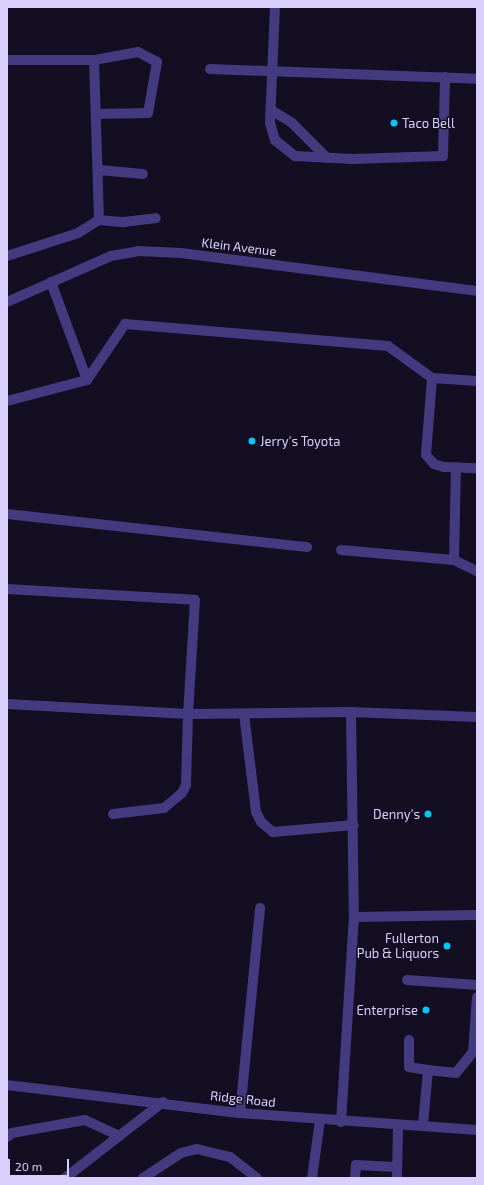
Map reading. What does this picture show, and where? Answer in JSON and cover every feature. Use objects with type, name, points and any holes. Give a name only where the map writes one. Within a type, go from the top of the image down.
[{"type":"street","points":[[275,7],[274,72],[270,123],[275,140],[284,149],[295,156],[327,158],[443,156],[445,77]]},
{"type":"street","points":[[7,60],[94,60],[138,52],[157,62],[148,113],[96,114]]},
{"type":"street","points":[[94,60],[99,220]]},
{"type":"street","points":[[210,69],[477,79]]},
{"type":"street","points":[[271,110],[291,122],[327,158]]},
{"type":"street","points":[[98,170],[143,174]]},
{"type":"street","points":[[7,256],[78,233],[99,220],[124,222],[156,218]]},
{"type":"street","name":"Klein Avenue","points":[[7,302],[111,256],[138,251],[188,254],[477,291]]},
{"type":"street","points":[[51,282],[87,380]]},
{"type":"street","points":[[7,401],[87,380],[125,324],[388,346],[432,378],[477,381]]},
{"type":"street","points":[[432,378],[426,455],[434,464],[477,468]]},
{"type":"street","points":[[454,560],[456,467]]},
{"type":"street","points":[[7,514],[307,547]]},
{"type":"street","points":[[341,550],[454,560],[477,571]]},
{"type":"street","points":[[7,589],[195,600],[188,714],[186,784],[182,793],[164,808],[113,814]]},
{"type":"street","points":[[7,704],[188,714],[352,712],[477,717]]},
{"type":"street","points":[[341,1122],[354,917],[352,712]]},
{"type":"street","points":[[244,714],[256,812],[261,822],[273,832],[354,825]]},
{"type":"street","points":[[240,1113],[260,908]]},
{"type":"street","points":[[354,917],[477,915]]},
{"type":"street","points":[[407,980],[477,986]]},
{"type":"street","points":[[409,1040],[409,1067],[456,1072],[473,1052],[477,997]]},
{"type":"street","points":[[423,1125],[428,1070]]},
{"type":"street","name":"Ridge Road","points":[[7,1085],[164,1102],[240,1113],[341,1122],[423,1125],[477,1130]]},
{"type":"street","points":[[65,1178],[164,1102]]},
{"type":"street","points":[[7,1137],[12,1132],[85,1120],[119,1136]]},
{"type":"street","points":[[312,1178],[320,1120]]},
{"type":"street","points":[[398,1125],[396,1167],[398,1178]]},
{"type":"street","points":[[143,1178],[181,1153],[197,1148],[230,1157],[257,1178]]},
{"type":"street","points":[[355,1178],[356,1165],[396,1167]]},
{"type":"place","name":"Taco Bell","points":[[394,123]]},
{"type":"place","name":"Jerry's Toyota","points":[[252,441]]},
{"type":"place","name":"Denny's","points":[[428,814]]},
{"type":"place","name":"Fullerton Pub & Liquors","points":[[447,946]]},
{"type":"place","name":"Enterprise","points":[[426,1010]]}]
